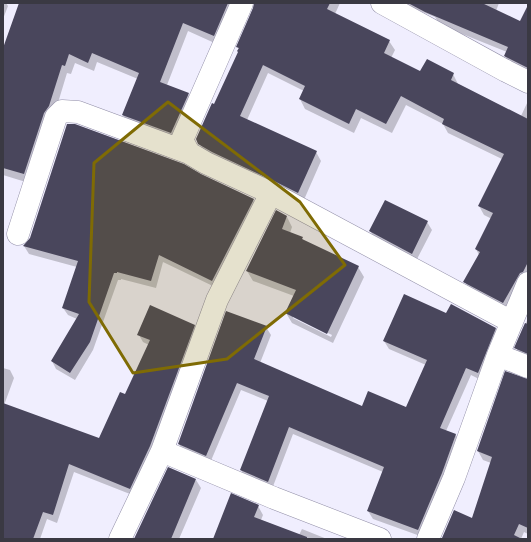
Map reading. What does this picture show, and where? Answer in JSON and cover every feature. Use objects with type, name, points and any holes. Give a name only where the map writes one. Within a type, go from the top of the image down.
[{"type":"street","points":[[188,153],[182,140],[242,3]]},
{"type":"street","points":[[382,3],[415,11],[506,71],[528,82]]},
{"type":"street","points":[[18,234],[56,117],[62,111],[78,112],[188,153],[271,193],[512,322]]},
{"type":"street","points":[[120,539],[162,451],[217,300],[271,193]]},
{"type":"street","points":[[428,539],[454,478],[498,355],[528,283]]},
{"type":"street","points":[[498,355],[528,368]]},
{"type":"street","points":[[162,451],[274,498],[380,539]]},
{"type":"highlighted area","points":[[168,102],[300,202],[345,265],[227,359],[133,373],[89,302],[94,163]]},
{"type":"building","points":[[19,3],[228,3],[214,36],[183,23],[160,82],[189,93],[171,133],[122,115],[139,73],[92,53],[88,63],[69,54],[65,66],[62,65],[49,106],[44,113],[24,174],[3,168],[3,48]]},
{"type":"building","points":[[254,3],[330,3],[327,9],[390,40],[384,53],[420,71],[427,59],[454,73],[451,80],[528,119],[528,262],[503,303],[463,282],[480,252],[475,249],[493,213],[478,206],[504,154],[442,124],[444,119],[401,96],[386,124],[356,109],[349,124],[299,99],[305,86],[263,65],[240,116],[317,151],[298,193],[198,144],[196,139],[212,103],[214,104],[238,52],[237,51],[239,48],[236,47]]},
{"type":"building","points":[[408,3],[482,3],[520,21],[528,5],[528,68],[504,56],[508,47],[425,12]]},
{"type":"building","points":[[67,124],[75,124],[184,164],[201,174],[254,199],[212,281],[159,255],[151,281],[117,272],[114,273],[90,342],[70,373],[51,361],[79,314],[62,308],[78,261],[23,246],[30,238]]},
{"type":"building","points":[[385,200],[428,221],[412,254],[369,231]]},
{"type":"building","points":[[276,210],[287,216],[282,229],[303,237],[302,239],[359,266],[327,334],[285,313],[296,290],[246,271]]},
{"type":"building","points":[[404,294],[446,313],[451,304],[496,328],[478,373],[466,368],[440,428],[456,434],[442,473],[418,530],[367,511],[384,467],[289,427],[268,482],[240,470],[269,396],[237,383],[206,456],[178,444],[226,311],[267,326],[254,359],[362,406],[368,391],[406,407],[427,360],[383,341]]},
{"type":"building","points":[[150,305],[195,325],[150,446],[130,489],[69,464],[53,515],[43,512],[33,539],[3,539],[3,403],[99,438],[120,392],[125,394],[150,340],[137,335]]},
{"type":"building","points":[[525,323],[528,324],[528,354],[514,348]]},
{"type":"building","points":[[505,371],[528,379],[528,528],[519,524],[514,535],[522,539],[442,538],[454,510],[472,518],[492,457],[477,451]]},
{"type":"building","points":[[168,467],[196,479],[171,539],[134,539]]},
{"type":"building","points":[[231,493],[259,505],[254,517],[307,537],[307,539],[213,539]]}]
